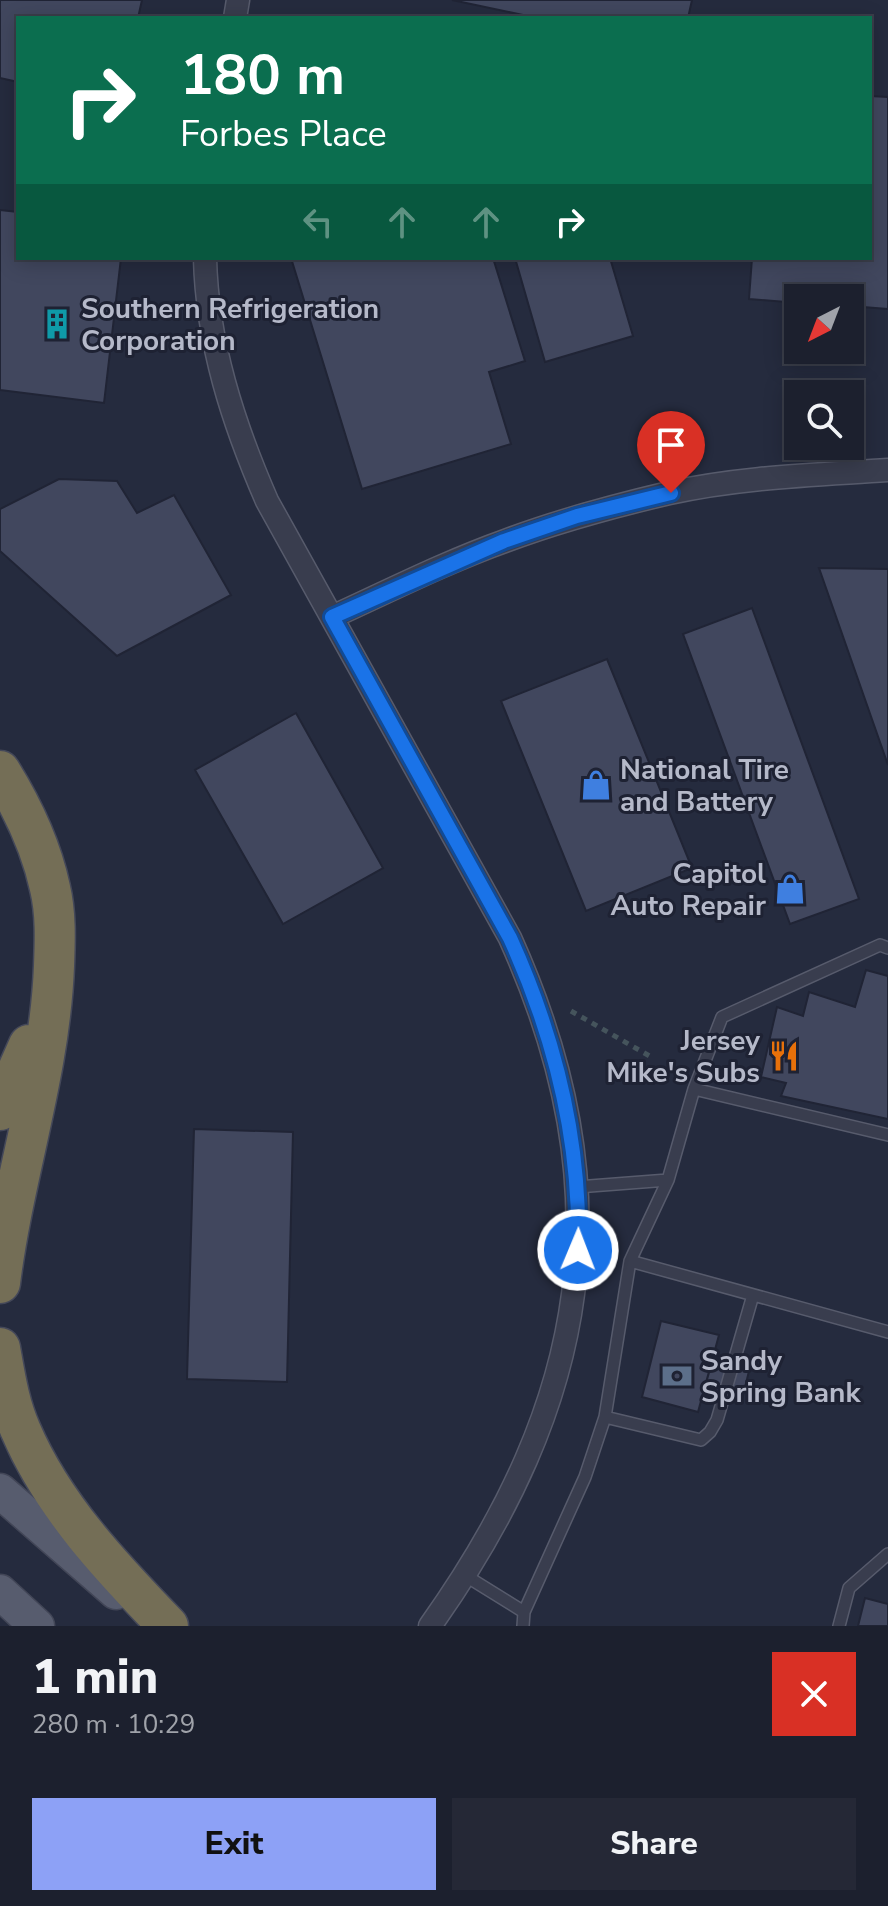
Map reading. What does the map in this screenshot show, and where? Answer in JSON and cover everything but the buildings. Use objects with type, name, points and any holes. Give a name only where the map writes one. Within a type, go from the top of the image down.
[{"type":"highway","points":[[0,771],[17,799],[38,846],[50,890],[55,933],[53,1000],[4,1248],[0,1283]]},
{"type":"highway","points":[[0,1110],[37,1025],[48,986],[55,933]]},
{"type":"highway","points":[[0,1348],[8,1393],[21,1431],[49,1485],[89,1539],[168,1626]]},
{"type":"main road","points":[[0,1491],[156,1626]]},
{"type":"main road","points":[[0,1592],[37,1626]]},
{"type":"street","points":[[205,260],[214,344],[227,398],[245,450],[267,501],[502,925],[527,977],[565,1095],[579,1219],[577,1281],[566,1339],[549,1400],[511,1495],[466,1576],[430,1626]]},
{"type":"street","points":[[332,617],[477,552],[577,516],[722,484],[775,477],[888,470]]},
{"type":"lane","points":[[523,1626],[524,1612],[585,1477],[605,1417],[630,1261],[668,1180],[694,1089],[722,1017],[880,945],[888,948]]},
{"type":"lane","points":[[694,1089],[888,1135]]},
{"type":"lane","points":[[577,1187],[668,1180]]},
{"type":"lane","points":[[630,1261],[888,1332]]},
{"type":"lane","points":[[605,1417],[701,1440],[717,1420],[753,1295]]},
{"type":"lane","points":[[839,1626],[849,1588],[888,1554]]},
{"type":"lane","points":[[466,1576],[524,1612]]},
{"type":"path","points":[[571,1011],[653,1058]]},
{"type":"place","name":"Southern Refrigeration Corporation","points":[[57,324]]},
{"type":"place","name":"National Tire and Battery","points":[[596,785]]},
{"type":"place","name":"Capitol Auto Repair","points":[[790,889]]},
{"type":"place","name":"Jersey Mike's Subs","points":[[784,1056]]},
{"type":"place","name":"Sandy Spring Bank","points":[[677,1376]]},
{"type":"route","points":[[578,1250],[574,1154],[565,1095],[531,986],[510,938],[332,617],[504,541],[577,516],[671,493]]}]
